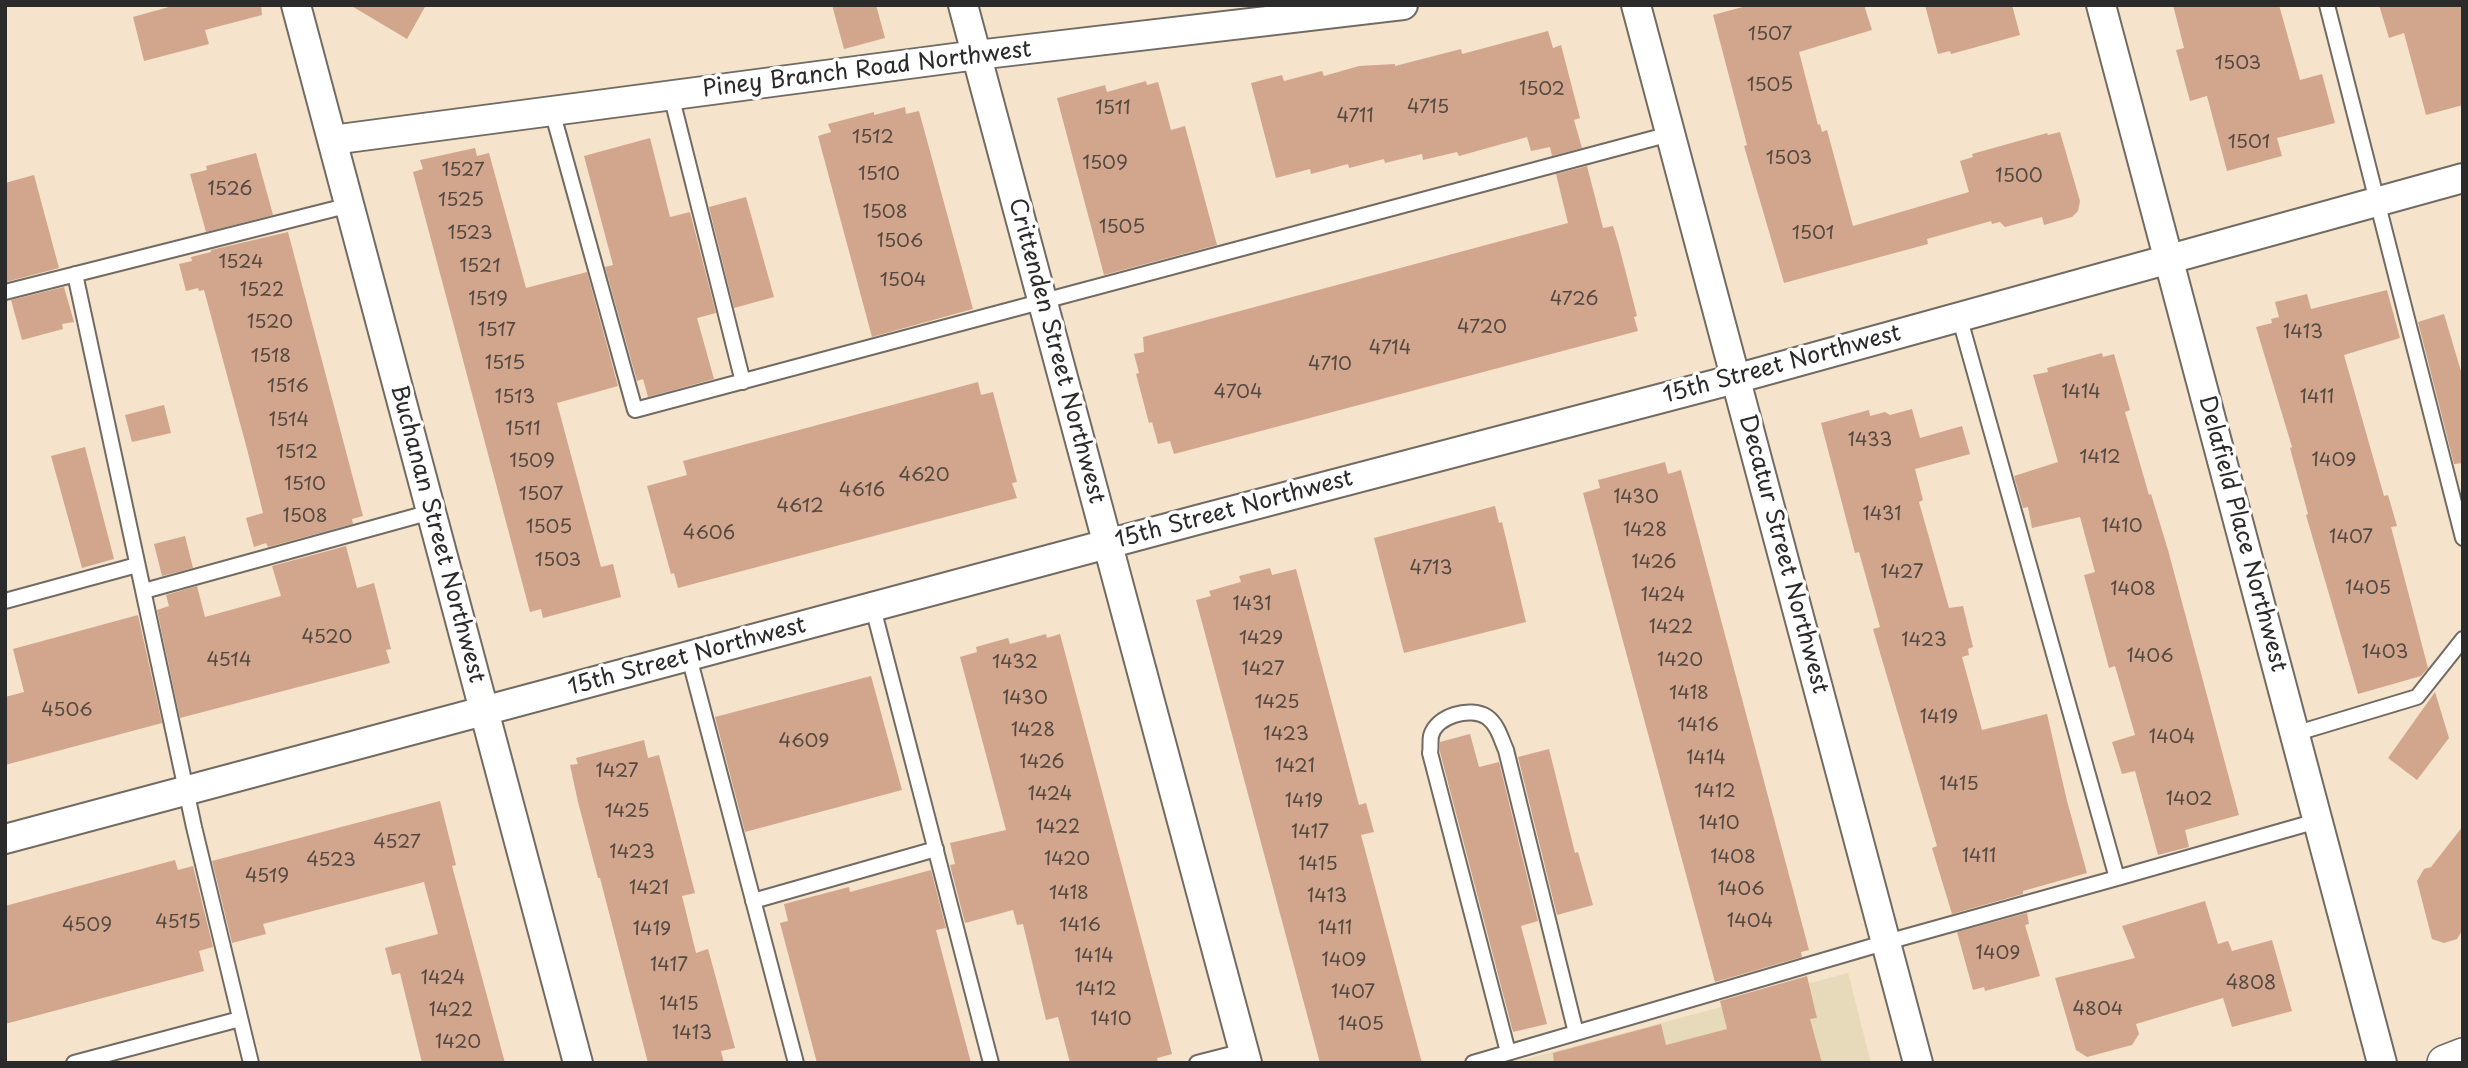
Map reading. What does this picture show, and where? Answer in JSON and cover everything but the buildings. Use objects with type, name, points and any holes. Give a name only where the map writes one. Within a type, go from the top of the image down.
[{"type":"street","name":"Buchanan Street Northwest","points":[[296,5],[578,1063]]},
{"type":"street","name":"Crittenden Street Northwest","points":[[963,5],[1246,1057]]},
{"type":"street","name":"Piney Branch Road Northwest","points":[[332,140],[977,55],[1403,5]]},
{"type":"street","name":"Decatur Street Northwest","points":[[1636,5],[1918,1063]]},
{"type":"street","name":"Delafield Place Northwest","points":[[2101,5],[2382,1063]]},
{"type":"street","name":"15th Street Northwest","points":[[5,839],[1735,379],[2463,178]]},
{"type":"street","points":[[2445,1063],[2463,1056]]},
{"type":"lane","points":[[2327,5],[2463,538]]},
{"type":"lane","points":[[671,95],[743,382]]},
{"type":"lane","points":[[552,111],[635,410],[1670,134]]},
{"type":"lane","points":[[5,292],[350,205]]},
{"type":"lane","points":[[75,274],[186,790],[251,1063]]},
{"type":"lane","points":[[1959,316],[2117,878]]},
{"type":"lane","points":[[144,591],[431,512]]},
{"type":"lane","points":[[5,601],[137,565]]},
{"type":"lane","points":[[873,608],[991,1063]]},
{"type":"lane","points":[[2294,734],[2417,697],[2463,639]]},
{"type":"lane","points":[[689,657],[796,1063]]},
{"type":"lane","points":[[1508,1052],[1430,753],[1431,735],[1438,723],[1454,715],[1472,712],[1487,717],[1498,729],[1506,750],[1576,1033]]},
{"type":"lane","points":[[1472,1063],[1887,942],[2318,821]]},
{"type":"lane","points":[[753,901],[936,849]]},
{"type":"lane","points":[[74,1063],[240,1019]]},
{"type":"lane","points":[[1197,1063],[1246,1057]]},
{"type":"shaded area","points":[[1848,973],[1871,1063],[1512,1063]]}]
